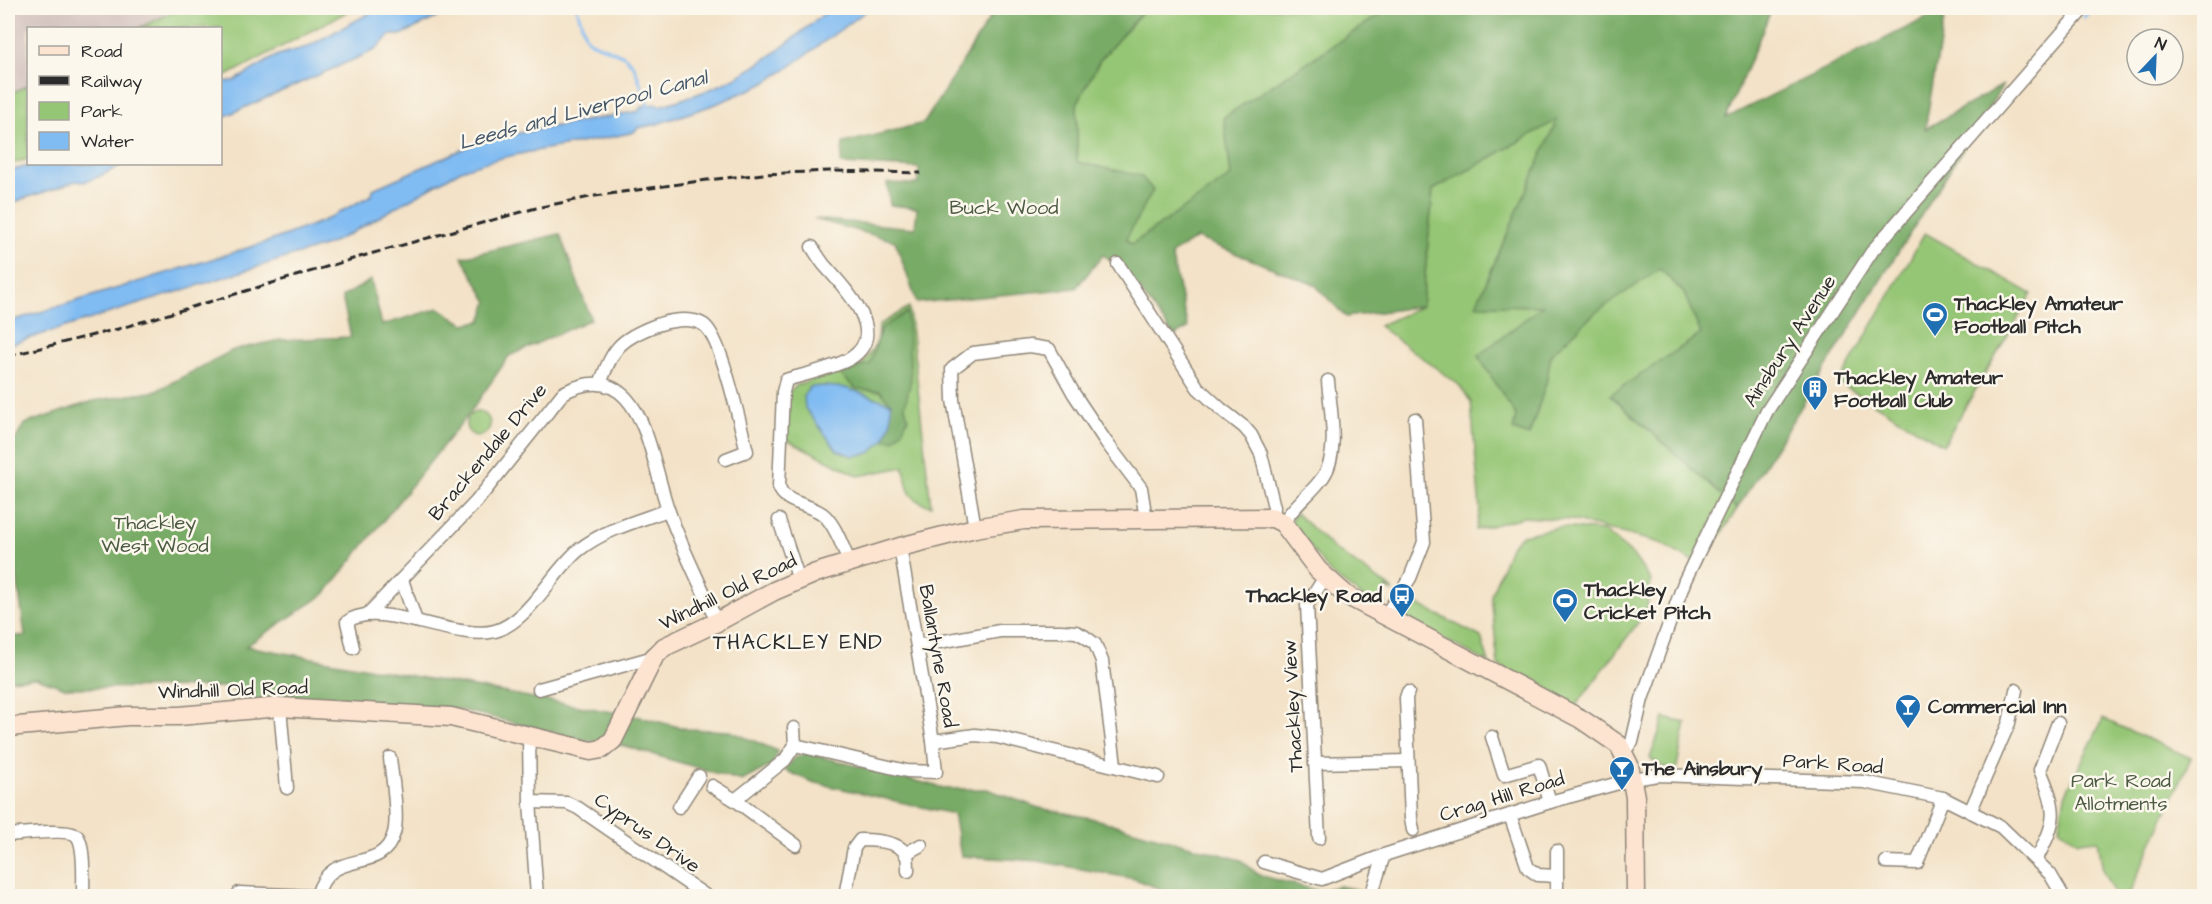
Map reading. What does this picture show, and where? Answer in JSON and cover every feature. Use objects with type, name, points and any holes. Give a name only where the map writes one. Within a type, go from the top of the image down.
[{"type":"street","name":"Ainsbury Avenue","points":[[1623,752],[1632,742],[1642,699],[1685,580],[1767,411],[1873,250],[2084,8]]},
{"type":"street","points":[[812,247],[823,264],[845,287],[863,317],[867,330],[865,343],[861,350],[850,359],[786,380],[783,392],[779,487],[781,493],[787,498],[825,516],[850,563]]},
{"type":"street","points":[[1118,264],[1198,388],[1245,427],[1257,444],[1278,520],[1325,577],[1346,595],[1581,719],[1607,735],[1623,752],[1633,779],[1636,826],[1636,897]]},
{"type":"street","points":[[717,622],[668,510],[636,411],[625,397],[600,384],[611,355],[636,334],[658,325],[693,321],[704,325],[718,346],[747,451],[726,459]]},
{"type":"street","points":[[975,528],[953,400],[952,369],[973,352],[1030,346],[1049,349],[1106,442],[1141,488],[1146,519]]},
{"type":"street","points":[[1278,520],[1323,477],[1332,458],[1328,381]]},
{"type":"street","name":"Brackendale Drive","points":[[353,648],[347,622],[352,618],[369,614],[476,502],[563,393],[579,385],[600,384]]},
{"type":"street","points":[[1385,616],[1410,578],[1424,542],[1415,419]]},
{"type":"street","points":[[369,614],[462,631],[494,632],[519,617],[578,551],[599,535],[668,510]]},
{"type":"street","points":[[779,520],[799,580]]},
{"type":"street","name":"Windhill Old Road","points":[[8,727],[128,716],[184,716],[280,707],[451,717],[591,751],[602,749],[613,740],[654,657],[664,647],[799,580],[900,547],[975,528],[1024,520],[1278,520]]},
{"type":"street","name":"Ballantyne Road","points":[[795,745],[907,771],[936,772],[933,741],[900,547]]},
{"type":"street","name":"Thackley View","points":[[1319,838],[1307,605],[1325,577]]},
{"type":"street","points":[[402,579],[416,621]]},
{"type":"street","points":[[917,646],[1000,631],[1061,631],[1076,632],[1084,636],[1095,644],[1102,661],[1115,765]]},
{"type":"street","points":[[539,688],[654,657]]},
{"type":"street","points":[[1970,812],[2009,723],[2016,690]]},
{"type":"street","points":[[1408,692],[1406,699],[1408,761],[1413,830]]},
{"type":"street","points":[[280,707],[287,788]]},
{"type":"street","points":[[2036,861],[2050,834],[2054,813],[2051,796],[2040,770],[2058,723]]},
{"type":"street","points":[[735,800],[785,760],[795,745],[794,728]]},
{"type":"street","points":[[933,741],[975,735],[998,737],[1158,777]]},
{"type":"street","points":[[529,736],[530,802],[537,897]]},
{"type":"street","points":[[1492,737],[1504,775],[1539,765],[1550,802]]},
{"type":"street","points":[[239,893],[315,897],[323,880],[331,871],[343,864],[370,860],[380,854],[394,834],[390,758]]},
{"type":"street","points":[[1315,763],[1408,761]]},
{"type":"street","name":"Park Road","points":[[1633,779],[1658,775],[1864,782],[1943,798],[2001,827],[2050,874],[2063,897]]},
{"type":"street","points":[[679,807],[699,776]]},
{"type":"street","name":"Crag Hill Road","points":[[1264,862],[1322,879],[1384,855],[1550,802],[1633,779]]},
{"type":"street","points":[[712,786],[796,845]]},
{"type":"street","points":[[1886,862],[1917,863],[1943,798]]},
{"type":"street","name":"Cyprus Drive","points":[[530,802],[567,803],[578,808],[706,897]]},
{"type":"street","points":[[1510,815],[1528,868],[1538,875],[1557,876]]},
{"type":"street","points":[[8,835],[63,832],[79,838],[83,897]]},
{"type":"street","points":[[845,897],[854,849],[860,840],[873,840],[893,845],[905,854],[908,871]]},
{"type":"street","points":[[905,854],[921,845]]},
{"type":"street","points":[[1557,851],[1557,897]]},
{"type":"street","points":[[1372,893],[1384,855]]},
{"type":"shaded area","points":[[8,8],[181,8],[141,27],[27,27],[27,86],[8,95]]},
{"type":"green space","points":[[181,8],[354,8],[222,78],[222,27],[141,27]]},
{"type":"green space","name":"Buck Wood","points":[[996,8],[1149,8],[1144,10],[1100,60],[1077,104],[1077,162],[1141,176],[1153,190],[1126,239],[1132,244],[1231,176],[1224,117],[1390,8],[1772,8],[1726,118],[1946,8],[1925,129],[2003,85],[1737,509],[1610,395],[1701,334],[1684,293],[1660,269],[1595,313],[1551,354],[1546,384],[1529,436],[1513,430],[1516,415],[1478,356],[1542,306],[1476,305],[1557,120],[1433,190],[1422,306],[1346,317],[1315,285],[1197,238],[1171,254],[1188,328],[1174,336],[1124,269],[1103,255],[1076,288],[917,303],[895,241],[814,219],[915,228],[917,208],[890,205],[887,183],[918,184],[919,168],[841,164],[843,143],[924,123]]},
{"type":"green space","points":[[1390,8],[1224,117],[1231,176],[1132,244],[1126,239],[1077,162],[1077,104],[1100,60],[1144,9]]},
{"type":"green space","points":[[27,86],[27,159],[8,165],[8,95]]},
{"type":"green space","points":[[1558,119],[1477,304],[1543,306],[1479,356],[1516,415],[1546,384],[1551,354],[1595,313],[1660,268],[1684,293],[1701,334],[1610,395],[1737,509],[1701,566],[1660,543],[1571,520],[1523,517],[1476,530],[1480,510],[1471,402],[1459,385],[1379,326],[1422,306],[1433,190]]},
{"type":"green space","name":"Thackley Amateur Football Pitch","points":[[1925,233],[2032,294],[1943,445],[1839,383]]},
{"type":"green space","name":"Thackley West Wood","points":[[560,234],[591,319],[509,356],[474,407],[325,594],[246,646],[640,717],[687,729],[730,731],[778,751],[772,765],[742,781],[621,745],[590,741],[457,709],[257,704],[229,687],[65,688],[37,678],[8,680],[8,636],[25,636],[8,512],[8,453],[24,424],[93,401],[156,391],[233,350],[280,340],[351,337],[342,297],[371,280],[382,325],[439,308],[464,324],[481,321],[488,302],[462,257]]},
{"type":"green space","points":[[909,307],[931,506],[913,497],[906,481],[904,467],[859,476],[786,439],[787,394],[797,385],[863,364],[878,341],[879,325]]},
{"type":"green space","points":[[907,312],[911,379],[905,406],[908,418],[902,431],[894,440],[884,440],[891,403],[880,391],[856,389],[840,374],[870,364],[881,328]]},
{"type":"green space","points":[[478,412],[483,413],[489,419],[489,429],[483,435],[478,436],[473,435],[467,429],[466,424],[467,419],[473,413]]},
{"type":"green space","points":[[1296,513],[1333,548],[1393,590],[1393,592],[1386,588],[1380,599],[1386,603],[1382,608],[1330,573],[1292,523],[1292,518]]},
{"type":"green space","name":"Thackley Cricket Pitch","points":[[1560,527],[1604,531],[1633,555],[1651,581],[1646,612],[1575,707],[1498,665],[1491,595],[1510,547],[1522,535]]},
{"type":"green space","points":[[1404,597],[1481,637],[1489,663],[1397,614]]},
{"type":"green space","points":[[1664,718],[1686,723],[1676,771],[1661,766],[1650,758]]},
{"type":"green space","name":"Park Road Allotments","points":[[2103,719],[2191,758],[2128,896],[2115,896],[2103,871],[2098,840],[2078,842],[2059,828],[2065,795]]},
{"type":"green space","points":[[806,753],[948,789],[987,789],[1039,808],[1091,818],[1241,860],[1259,875],[1319,891],[1339,886],[1360,890],[1359,896],[1178,896],[1135,879],[1038,861],[961,856],[953,814],[812,782],[784,770],[795,758]]},
{"type":"water","points":[[379,8],[456,8],[401,35],[390,35],[375,50],[222,118],[222,82],[234,81],[278,55],[307,47]]},
{"type":"water","points":[[831,8],[870,8],[784,71],[763,84],[716,104],[638,128],[634,132],[525,153],[461,170],[327,245],[8,345],[8,322],[270,241],[323,221],[372,195],[373,189],[477,143],[513,134],[639,111],[646,105],[658,104],[659,106],[712,89],[765,59]]},
{"type":"water","points":[[33,165],[122,165],[98,177],[84,182],[75,181],[8,206],[8,171]]},
{"type":"water","points":[[810,387],[846,388],[891,403],[891,423],[884,440],[870,453],[853,456],[837,450],[805,408],[804,395]]},
{"type":"waterway","name":"Leeds and Liverpool Canal","points":[[577,8],[589,41],[624,56],[634,66],[649,107]]},
{"type":"waterway","points":[[2084,17],[2093,8]]},
{"type":"railway","points":[[8,356],[118,329],[363,256],[536,208],[595,196],[763,174],[830,171],[921,173]]},
{"type":"place","name":"Thackley Amateur Football Pitch","points":[[1935,338]]},
{"type":"place","name":"Thackley Amateur Football Club","points":[[1815,412]]},
{"type":"place","name":"Thackley Road","points":[[1402,619]]},
{"type":"place","name":"Thackley Cricket Pitch","points":[[1565,624]]},
{"type":"place","name":"Commercial Inn","points":[[1908,730]]},
{"type":"place","name":"The Ainsbury","points":[[1622,792]]},
{"type":"district","name":"THACKLEY END","points":[[798,642]]}]
